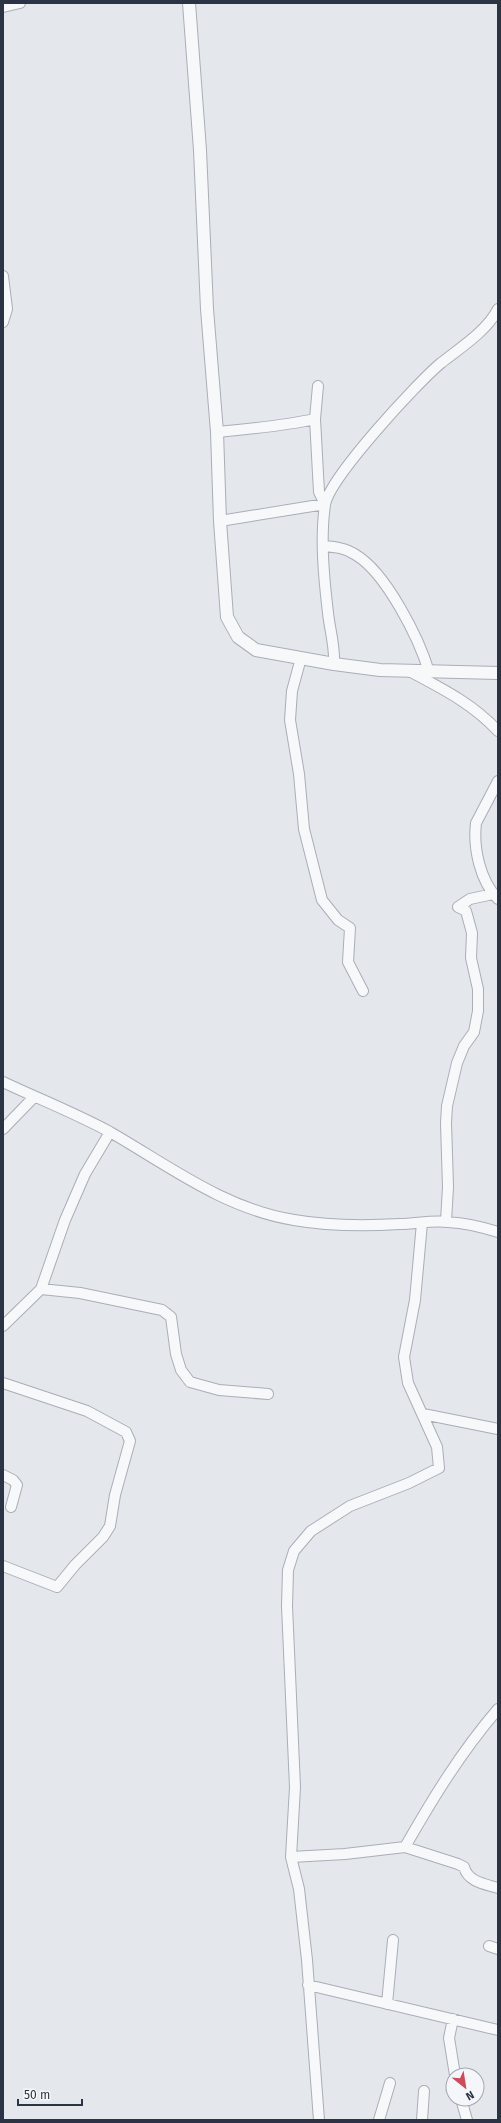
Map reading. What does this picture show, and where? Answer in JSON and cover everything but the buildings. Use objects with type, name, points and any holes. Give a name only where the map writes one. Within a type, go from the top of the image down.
[{"type":"street","points":[[3,7],[20,3]]},
{"type":"street","points":[[189,3],[200,150],[207,309],[217,432],[220,520],[227,617],[238,637],[256,650],[334,664],[411,672],[498,673]]},
{"type":"street","points":[[3,276],[7,309],[3,322]]},
{"type":"street","points":[[334,664],[334,653],[328,614],[324,546],[325,504],[336,481],[419,382],[470,341],[498,309]]},
{"type":"street","points":[[318,386],[315,419],[319,492],[325,504]]},
{"type":"street","points":[[217,432],[266,425],[286,425],[315,419]]},
{"type":"street","points":[[220,520],[325,504]]},
{"type":"street","points":[[324,546],[341,548],[351,552],[371,568],[387,587],[417,638],[429,672]]},
{"type":"street","points":[[301,658],[292,691],[290,720],[299,774],[304,829],[322,900],[338,920],[350,928],[348,962],[363,991]]},
{"type":"street","points":[[411,672],[470,705],[485,716],[498,731]]},
{"type":"street","points":[[446,1222],[448,1188],[446,1123],[447,1106],[457,1063],[464,1046],[474,1032],[478,1011],[478,989],[470,958],[472,933],[466,911],[458,907],[470,899],[495,896],[485,882],[481,869],[475,831],[476,823],[498,781]]},
{"type":"street","points":[[3,1082],[68,1110],[110,1132],[193,1183],[224,1198],[266,1213],[293,1220],[323,1223],[446,1222],[481,1227],[498,1232]]},
{"type":"street","points":[[3,1129],[34,1096]]},
{"type":"street","points":[[3,1326],[42,1289],[65,1220],[85,1174],[110,1132]]},
{"type":"street","points":[[319,2120],[299,1889],[291,1857],[295,1787],[287,1606],[290,1562],[302,1540],[311,1531],[334,1515],[350,1506],[409,1483],[439,1468],[437,1447],[408,1383],[404,1357],[415,1300],[422,1223]]},
{"type":"street","points":[[42,1289],[80,1293],[162,1310],[171,1317],[176,1354],[182,1370],[190,1382],[219,1390],[268,1394]]},
{"type":"street","points":[[3,1382],[100,1417],[126,1432],[130,1441],[115,1495],[110,1526],[103,1537],[75,1565],[58,1587],[3,1566]]},
{"type":"street","points":[[423,1414],[498,1428]]},
{"type":"street","points":[[3,1475],[13,1480],[17,1485],[11,1508]]},
{"type":"street","points":[[405,1847],[438,1790],[463,1752],[498,1709]]},
{"type":"street","points":[[291,1857],[345,1854],[405,1847],[458,1864],[464,1867],[466,1874],[471,1878],[498,1888]]},
{"type":"street","points":[[387,2004],[393,1940]]},
{"type":"street","points":[[308,1985],[498,2030]]},
{"type":"street","points":[[453,2019],[449,2038],[454,2067]]},
{"type":"street","points":[[379,2120],[390,2083]]},
{"type":"street","points":[[422,2120],[424,2091]]},
{"type":"street","points":[[463,2107],[467,2120]]}]
